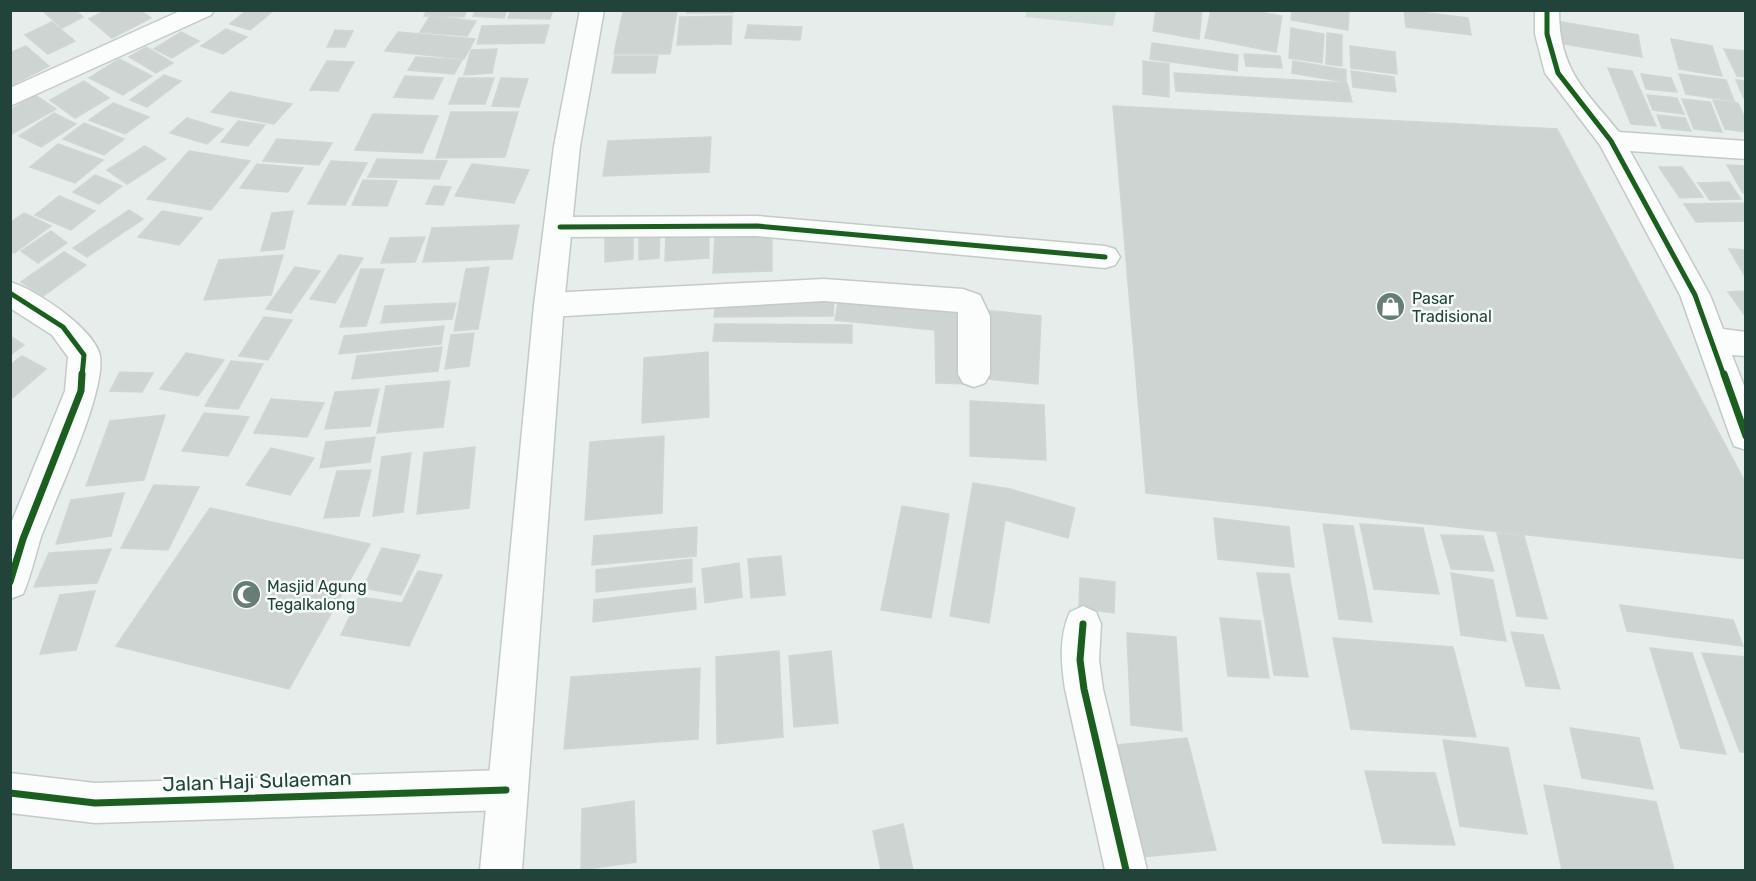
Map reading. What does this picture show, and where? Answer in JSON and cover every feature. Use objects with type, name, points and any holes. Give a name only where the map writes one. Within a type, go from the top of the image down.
[{"type":"street","points":[[10,98],[203,10]]},
{"type":"street","points":[[501,870],[549,304],[560,227],[567,146],[592,10]]},
{"type":"street","points":[[1547,10],[1546,34],[1558,73],[1611,141],[1695,295],[1746,436]]},
{"type":"street","points":[[1611,141],[1746,150]]},
{"type":"street","points":[[560,227],[757,226],[1105,257]]},
{"type":"street","points":[[549,304],[824,290],[963,301],[969,303],[975,316],[974,374]]},
{"type":"street","points":[[10,293],[63,327],[84,355],[81,392],[23,539],[10,582]]},
{"type":"street","points":[[1713,340],[1746,345]]},
{"type":"street","points":[[1083,624],[1080,660],[1084,689],[1126,870]]},
{"type":"street","name":"Jalan Haji Sulaeman","points":[[10,793],[95,803],[506,790]]},
{"type":"shaded area","points":[[1027,10],[1116,11],[1113,26],[1025,17]]},
{"type":"building","points":[[51,10],[75,10],[83,17],[62,28],[45,13]]},
{"type":"building","points":[[106,10],[140,10],[151,18],[112,38],[89,19]]},
{"type":"building","points":[[247,10],[274,10],[250,30],[230,24]]},
{"type":"building","points":[[427,10],[467,10],[464,17],[424,16]]},
{"type":"building","points":[[476,10],[507,10],[504,18],[473,16]]},
{"type":"building","points":[[511,10],[553,10],[550,19],[508,18]]},
{"type":"building","points":[[687,10],[734,10],[733,13],[687,13]]},
{"type":"building","points":[[1156,10],[1202,10],[1199,39],[1153,31]]},
{"type":"building","points":[[1211,10],[1249,10],[1282,16],[1276,52],[1205,38]]},
{"type":"building","points":[[1292,10],[1349,10],[1348,30],[1291,20]]},
{"type":"building","points":[[1404,10],[1468,18],[1471,35],[1406,27]]},
{"type":"building","points":[[677,11],[670,54],[614,54],[623,12]]},
{"type":"building","points":[[430,16],[476,21],[467,36],[420,32]]},
{"type":"building","points":[[732,16],[731,44],[677,45],[680,17]]},
{"type":"building","points":[[1556,21],[1638,35],[1642,57],[1559,43]]},
{"type":"building","points":[[52,22],[75,41],[48,54],[25,35]]},
{"type":"building","points":[[549,25],[544,43],[477,44],[482,26]]},
{"type":"building","points":[[748,25],[802,27],[800,40],[745,38]]},
{"type":"building","points":[[1291,28],[1324,34],[1322,63],[1289,58]]},
{"type":"building","points":[[226,29],[247,37],[223,54],[201,46]]},
{"type":"building","points":[[335,30],[353,31],[345,47],[327,47]]},
{"type":"building","points":[[181,32],[199,41],[172,58],[154,49]]},
{"type":"building","points":[[398,32],[475,39],[464,59],[385,51]]},
{"type":"building","points":[[1327,33],[1342,35],[1342,66],[1326,64]]},
{"type":"building","points":[[1671,39],[1712,46],[1722,76],[1679,69]]},
{"type":"building","points":[[1152,43],[1238,55],[1237,71],[1150,59]]},
{"type":"building","points":[[26,46],[49,66],[12,85],[10,53]]},
{"type":"building","points":[[1350,46],[1395,52],[1397,74],[1351,68]]},
{"type":"building","points":[[146,47],[173,63],[156,73],[129,57]]},
{"type":"building","points":[[497,49],[492,73],[464,75],[471,50]]},
{"type":"building","points":[[1724,49],[1746,51],[1746,77],[1737,76]]},
{"type":"building","points":[[1244,54],[1280,56],[1282,68],[1246,66]]},
{"type":"building","points":[[615,56],[658,56],[655,73],[612,73]]},
{"type":"building","points":[[416,57],[462,60],[454,74],[408,70]]},
{"type":"building","points":[[119,59],[152,76],[123,95],[89,78]]},
{"type":"building","points":[[327,61],[354,62],[338,91],[310,90]]},
{"type":"building","points":[[1143,61],[1169,64],[1169,97],[1143,94]]},
{"type":"building","points":[[1293,61],[1346,70],[1346,82],[1292,73]]},
{"type":"building","points":[[1608,68],[1632,71],[1656,126],[1631,124]]},
{"type":"building","points":[[1351,71],[1394,77],[1396,92],[1353,87]]},
{"type":"building","points":[[1174,73],[1347,83],[1352,102],[1176,91]]},
{"type":"building","points":[[1641,74],[1671,78],[1677,92],[1646,89]]},
{"type":"building","points":[[1679,74],[1726,80],[1734,101],[1686,94]]},
{"type":"building","points":[[164,75],[181,81],[147,107],[130,100]]},
{"type":"building","points":[[405,76],[443,78],[433,99],[394,97]]},
{"type":"building","points":[[459,78],[494,78],[485,104],[449,104]]},
{"type":"building","points":[[501,78],[528,79],[519,107],[492,106]]},
{"type":"building","points":[[1736,80],[1746,81],[1746,103]]},
{"type":"building","points":[[84,81],[109,98],[75,118],[50,100]]},
{"type":"building","points":[[230,92],[292,104],[274,124],[211,112]]},
{"type":"building","points":[[35,95],[56,109],[10,135],[10,110]]},
{"type":"building","points":[[1647,95],[1677,98],[1684,114],[1653,110]]},
{"type":"building","points":[[1682,99],[1710,102],[1722,132],[1694,129]]},
{"type":"building","points":[[1713,100],[1738,103],[1746,121],[1746,132],[1725,129]]},
{"type":"building","points":[[113,103],[149,117],[125,134],[89,120]]},
{"type":"building","name":"Pasar Tradisional","points":[[1113,106],[1557,129],[1746,484],[1746,559],[1146,493]]},
{"type":"building","points":[[451,112],[518,112],[505,157],[436,158]]},
{"type":"building","points":[[54,113],[76,124],[41,147],[19,136]]},
{"type":"building","points":[[373,114],[438,116],[422,153],[355,150]]},
{"type":"building","points":[[1657,115],[1685,118],[1691,131],[1662,128]]},
{"type":"building","points":[[187,118],[223,129],[207,144],[170,133]]},
{"type":"building","points":[[238,121],[265,125],[248,146],[221,142]]},
{"type":"building","points":[[84,123],[124,139],[104,155],[63,139]]},
{"type":"building","points":[[711,137],[709,172],[603,176],[608,141]]},
{"type":"building","points":[[277,139],[332,143],[319,165],[263,161]]},
{"type":"building","points":[[58,144],[103,160],[75,183],[30,167]]},
{"type":"building","points":[[145,146],[166,159],[127,184],[107,170]]},
{"type":"building","points":[[189,151],[250,161],[211,210],[147,199]]},
{"type":"building","points":[[377,159],[447,161],[439,179],[368,177]]},
{"type":"building","points":[[331,161],[367,163],[345,205],[308,204]]},
{"type":"building","points":[[257,164],[303,168],[288,192],[240,188]]},
{"type":"building","points":[[472,164],[529,170],[514,203],[455,196]]},
{"type":"building","points":[[1727,165],[1746,166],[1746,193],[1743,193]]},
{"type":"building","points":[[1659,167],[1682,167],[1703,197],[1680,198]]},
{"type":"building","points":[[95,175],[122,186],[99,204],[73,192]]},
{"type":"building","points":[[363,180],[397,181],[387,206],[352,205]]},
{"type":"building","points":[[1729,182],[1741,199],[1710,200],[1698,183]]},
{"type":"building","points":[[434,186],[451,187],[443,205],[426,204]]},
{"type":"building","points":[[59,196],[95,211],[71,230],[35,215]]},
{"type":"building","points":[[1746,203],[1746,221],[1696,222],[1684,204]]},
{"type":"building","points":[[129,210],[143,219],[87,257],[73,248]]},
{"type":"building","points":[[162,211],[202,218],[179,245],[138,237]]},
{"type":"building","points":[[293,211],[284,249],[261,251],[272,213]]},
{"type":"building","points":[[24,213],[51,226],[14,253],[10,251],[10,223]]},
{"type":"building","points":[[519,225],[512,259],[423,262],[432,228]]},
{"type":"building","points":[[709,229],[709,258],[665,261],[666,232]]},
{"type":"building","points":[[51,231],[67,243],[38,263],[21,251]]},
{"type":"building","points":[[772,231],[772,271],[713,273],[715,234]]},
{"type":"building","points":[[660,233],[659,258],[639,260],[639,234]]},
{"type":"building","points":[[633,235],[633,259],[605,262],[605,237]]},
{"type":"building","points":[[425,237],[415,262],[381,263],[390,238]]},
{"type":"building","points":[[1729,249],[1746,250],[1746,278]]},
{"type":"building","points":[[64,252],[86,265],[43,296],[21,282]]},
{"type":"building","points":[[283,255],[271,295],[204,300],[219,260]]},
{"type":"building","points":[[339,255],[363,258],[335,303],[310,299]]},
{"type":"building","points":[[295,267],[320,271],[291,313],[266,309]]},
{"type":"building","points":[[489,267],[478,329],[454,331],[466,269]]},
{"type":"building","points":[[361,269],[384,269],[366,326],[340,327]]},
{"type":"building","points":[[1746,291],[1746,317],[1728,292]]},
{"type":"building","points":[[839,297],[967,309],[970,384],[936,383],[935,330],[835,320]]},
{"type":"building","points":[[834,299],[833,316],[714,317],[716,300]]},
{"type":"building","points":[[456,303],[452,319],[381,323],[385,306]]},
{"type":"building","points":[[983,310],[1041,316],[1038,384],[977,378]]},
{"type":"building","points":[[264,317],[292,320],[268,360],[239,356]]},
{"type":"building","points":[[715,324],[852,325],[852,343],[713,341]]},
{"type":"building","points":[[444,326],[441,344],[339,354],[344,336]]},
{"type":"building","points":[[474,333],[469,366],[445,369],[451,335]]},
{"type":"building","points":[[10,336],[24,345],[10,355]]},
{"type":"building","points":[[442,347],[438,371],[352,379],[357,356]]},
{"type":"building","points":[[708,352],[709,417],[642,423],[644,358]]},
{"type":"building","points":[[186,353],[224,360],[198,396],[160,389]]},
{"type":"building","points":[[22,356],[46,369],[10,400],[10,365]]},
{"type":"building","points":[[231,361],[263,364],[238,409],[205,406]]},
{"type":"building","points":[[120,372],[153,373],[142,392],[110,391]]},
{"type":"building","points":[[450,381],[443,427],[377,433],[386,386]]},
{"type":"building","points":[[379,389],[370,426],[325,429],[335,392]]},
{"type":"building","points":[[271,399],[324,403],[307,437],[254,433]]},
{"type":"building","points":[[970,401],[1044,405],[1046,460],[970,456]]},
{"type":"building","points":[[204,413],[249,417],[228,456],[182,451]]},
{"type":"building","points":[[165,415],[144,480],[86,486],[110,421]]},
{"type":"building","points":[[664,436],[662,513],[585,520],[590,442]]},
{"type":"building","points":[[375,437],[370,462],[320,468],[326,442]]},
{"type":"building","points":[[475,447],[469,508],[417,514],[424,453]]},
{"type":"building","points":[[271,448],[314,458],[290,495],[246,485]]},
{"type":"building","points":[[411,453],[403,512],[373,516],[382,457]]},
{"type":"building","points":[[371,470],[359,516],[324,518],[337,471]]},
{"type":"building","points":[[973,483],[1010,489],[1075,508],[1068,538],[1005,520],[989,623],[950,616]]},
{"type":"building","points":[[154,485],[199,487],[168,550],[121,548]]},
{"type":"building","points":[[124,493],[111,536],[56,544],[71,500]]},
{"type":"building","points":[[902,506],[949,514],[931,618],[881,610]]},
{"type":"building","name":"Masjid Agung Tegalkalong","points":[[210,508],[370,544],[289,689],[116,646]]},
{"type":"building","points":[[1214,518],[1289,527],[1294,567],[1218,559]]},
{"type":"building","points":[[1323,524],[1353,526],[1372,622],[1339,619]]},
{"type":"building","points":[[1360,524],[1423,528],[1439,594],[1374,589]]},
{"type":"building","points":[[697,527],[696,556],[592,565],[594,536]]},
{"type":"building","points":[[1497,533],[1524,536],[1547,619],[1517,616]]},
{"type":"building","points":[[1441,535],[1483,536],[1494,571],[1451,569]]},
{"type":"building","points":[[382,548],[420,555],[401,595],[363,588]]},
{"type":"building","points":[[111,549],[97,583],[34,587],[49,553]]},
{"type":"building","points":[[781,556],[785,595],[751,598],[748,559]]},
{"type":"building","points":[[692,559],[692,582],[596,592],[596,570]]},
{"type":"building","points":[[739,563],[742,597],[705,603],[702,569]]},
{"type":"building","points":[[418,571],[442,575],[409,646],[341,635],[359,597],[402,603]]},
{"type":"building","points":[[1257,573],[1289,574],[1308,677],[1274,675]]},
{"type":"building","points":[[1451,573],[1493,580],[1506,641],[1461,635]]},
{"type":"building","points":[[1080,578],[1115,582],[1114,613],[1079,608]]},
{"type":"building","points":[[695,588],[696,609],[593,622],[594,600]]},
{"type":"building","points":[[95,591],[76,650],[40,654],[60,595]]},
{"type":"building","points":[[1620,605],[1733,620],[1743,646],[1627,631]]},
{"type":"building","points":[[1220,618],[1260,621],[1269,678],[1228,676]]},
{"type":"building","points":[[1511,632],[1543,635],[1560,689],[1526,686]]},
{"type":"building","points":[[1127,633],[1176,637],[1182,731],[1131,725]]},
{"type":"building","points":[[1333,638],[1453,647],[1476,737],[1351,729]]},
{"type":"building","points":[[1650,648],[1692,653],[1726,754],[1681,748]]},
{"type":"building","points":[[779,651],[783,737],[717,744],[716,657]]},
{"type":"building","points":[[831,651],[838,723],[794,727],[789,656]]},
{"type":"building","points":[[1702,653],[1746,657],[1746,752],[1740,752]]},
{"type":"building","points":[[700,668],[698,739],[564,749],[571,677]]},
{"type":"building","points":[[1570,728],[1639,738],[1653,789],[1582,778]]},
{"type":"building","points":[[1187,738],[1216,850],[1131,858],[1107,746]]},
{"type":"building","points":[[1443,740],[1508,748],[1527,834],[1460,826]]},
{"type":"building","points":[[1365,771],[1435,773],[1455,845],[1383,843]]},
{"type":"building","points":[[1544,785],[1656,802],[1674,870],[1562,870]]},
{"type":"building","points":[[634,801],[636,862],[581,870],[582,809]]},
{"type":"building","points":[[903,824],[913,870],[881,870],[873,831]]},
{"type":"cycle path","points":[[1547,10],[1547,34],[1558,73],[1611,141],[1695,295],[1746,436]]},
{"type":"cycle path","points":[[560,227],[757,226],[1105,257]]},
{"type":"cycle path","points":[[10,293],[63,327],[84,355],[81,391],[23,539],[10,582]]},
{"type":"cycle path","points":[[1083,624],[1080,660],[1084,689],[1126,870]]},
{"type":"cycle path","points":[[10,793],[95,803],[506,790]]},
{"type":"place","name":"Pasar Tradisional","points":[[1391,307]]},
{"type":"place","name":"Masjid Agung Tegalkalong","points":[[246,595]]}]
